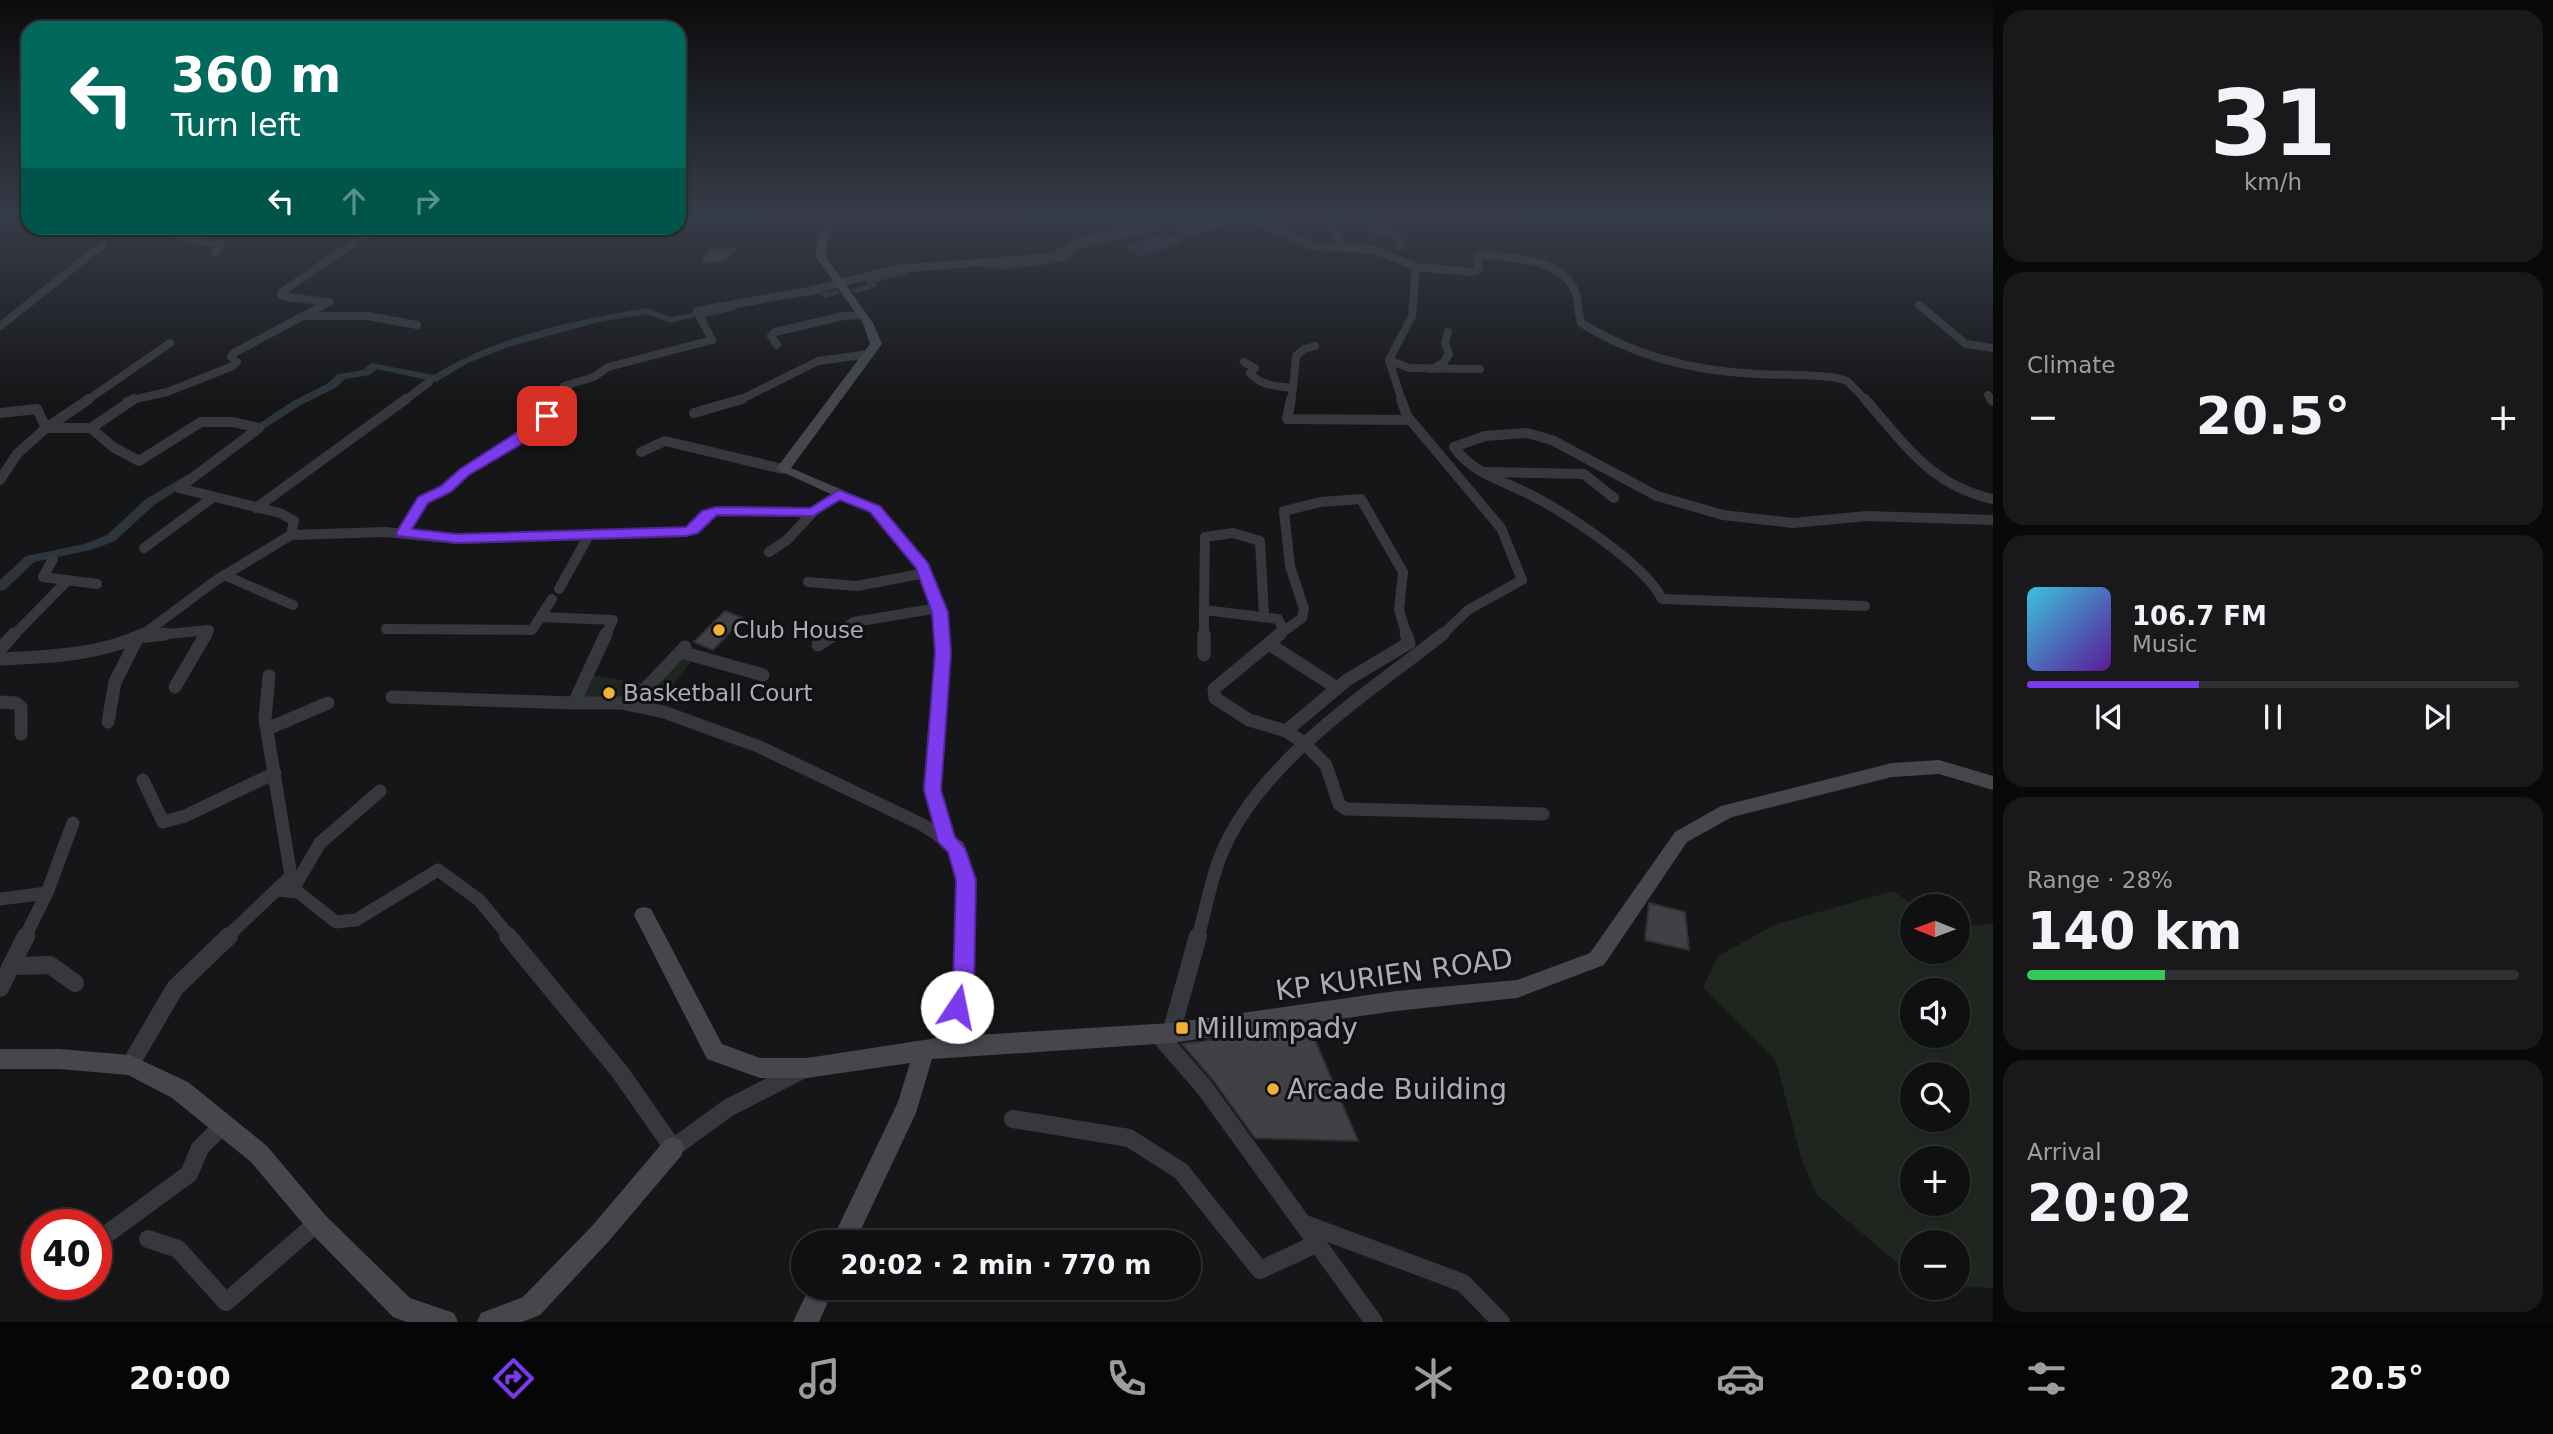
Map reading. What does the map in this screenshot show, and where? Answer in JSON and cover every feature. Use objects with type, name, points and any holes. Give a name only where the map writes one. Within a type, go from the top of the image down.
[{"type":"street","points":[[0,326],[62,277]]},
{"type":"street","points":[[46,428],[91,428],[128,400],[167,392],[233,366],[237,362],[231,356],[234,353],[329,302],[281,295],[304,277]]},
{"type":"street","points":[[783,469],[876,344],[862,315],[834,277]]},
{"type":"street","points":[[403,533],[422,500],[446,489],[464,472],[515,442],[547,416],[564,386],[594,377],[608,368],[712,340],[697,311],[840,286],[871,277]]},
{"type":"street","points":[[1389,360],[1406,336],[1419,295],[1417,277]]},
{"type":"street","points":[[1563,277],[1574,289],[1581,323],[1639,352],[1675,364],[1722,372],[1847,381],[1918,460],[1965,494],[1993,499]]},
{"type":"street","points":[[1919,305],[1966,344],[1993,348]]},
{"type":"street","points":[[777,345],[771,336],[775,332],[843,316],[862,315]]},
{"type":"street","points":[[304,316],[368,316],[417,325]]},
{"type":"street","points":[[1431,369],[1443,363],[1449,354],[1445,343],[1448,332]]},
{"type":"street","points":[[0,480],[17,454],[46,428],[170,343]]},
{"type":"street","points":[[1315,346],[1304,349],[1296,356],[1287,419],[1410,420]]},
{"type":"street","points":[[694,413],[753,395],[818,360],[869,354]]},
{"type":"street","points":[[1389,360],[1409,368],[1480,369]]},
{"type":"street","points":[[1374,1322],[1165,1033],[1220,858],[1257,793],[1304,743],[1449,630],[1468,610],[1521,580],[1500,528],[1410,420],[1389,360]]},
{"type":"street","points":[[1244,362],[1255,368],[1250,373],[1256,380],[1293,388]]},
{"type":"street","points":[[256,508],[429,382]]},
{"type":"street","points":[[0,413],[37,409],[46,428]]},
{"type":"street","points":[[0,421],[12,411]]},
{"type":"street","points":[[91,428],[97,438],[139,461],[162,443],[201,422],[233,422],[257,428],[179,488],[280,513],[294,521],[291,535]]},
{"type":"street","points":[[1865,606],[1662,599],[1654,583],[1584,531],[1532,496],[1462,461],[1454,447],[1486,436],[1527,433],[1552,440],[1657,496],[1723,515],[1793,523],[1867,516],[1993,520]]},
{"type":"street","points":[[641,452],[665,441],[783,469],[875,509],[925,573],[938,608],[943,653],[932,790],[947,842]]},
{"type":"street","points":[[1481,472],[1584,474],[1614,498]]},
{"type":"street","points":[[769,552],[787,540],[813,512],[839,494]]},
{"type":"street","points":[[144,548],[212,498]]},
{"type":"street","points":[[1286,731],[1337,688],[1409,643],[1399,610],[1403,572],[1361,499],[1321,502],[1284,511],[1290,566],[1304,609],[1301,618],[1214,689],[1215,698],[1256,724],[1286,731],[1304,743],[1326,765],[1339,804],[1346,810],[1543,814]]},
{"type":"street","points":[[108,722],[115,682],[138,638],[224,575],[291,535],[403,533],[457,539],[686,532],[693,530],[707,514],[716,511],[813,512]]},
{"type":"street","points":[[1204,655],[1205,537],[1214,533],[1250,536],[1260,541],[1264,615]]},
{"type":"street","points":[[386,629],[532,630],[590,535]]},
{"type":"street","points":[[53,559],[43,577],[97,584]]},
{"type":"street","points":[[808,582],[857,586],[925,573]]},
{"type":"street","points":[[224,575],[293,605]]},
{"type":"street","points":[[0,669],[3,655],[67,581]]},
{"type":"street","points":[[818,645],[854,622],[938,608]]},
{"type":"street","points":[[1204,610],[1264,615],[1278,619],[1284,631]]},
{"type":"street","points":[[541,617],[613,620],[574,703]]},
{"type":"street","points":[[3,655],[58,657],[138,638],[209,630],[175,687]]},
{"type":"street","points":[[1269,644],[1337,688]]},
{"type":"street","points":[[631,705],[684,648],[763,675]]},
{"type":"street","points":[[269,676],[267,729],[292,876],[285,890]]},
{"type":"street","points":[[392,697],[631,705],[664,712],[760,747],[923,825],[956,848],[966,880],[964,987],[849,1230]]},
{"type":"street","points":[[0,702],[16,703],[21,707],[21,734]]},
{"type":"street","points":[[267,729],[328,703]]},
{"type":"street","name":"KP KURIEN ROAD","points":[[644,915],[715,1052],[760,1069],[807,1068],[934,1049],[1165,1033],[1395,1001],[1517,989],[1597,959],[1681,837],[1727,811],[1892,770],[1939,767],[1993,783]]},
{"type":"street","points":[[144,780],[163,822],[185,816],[275,773]]},
{"type":"street","points":[[130,1065],[175,988],[285,890],[320,843],[380,791]]},
{"type":"street","points":[[0,988],[47,893],[73,822]]},
{"type":"street","points":[[285,890],[298,891],[336,922],[356,920],[438,870],[479,900],[620,1072],[673,1148]]},
{"type":"street","points":[[0,899],[47,893]]},
{"type":"street","points":[[11,966],[50,965],[75,983]]},
{"type":"street","points":[[0,1059],[59,1059],[130,1065],[180,1090],[260,1154],[317,1223],[402,1308],[444,1322]]},
{"type":"street","points":[[490,1322],[531,1306],[600,1234],[673,1148],[728,1108],[807,1068]]},
{"type":"street","points":[[1013,1119],[1129,1138],[1181,1171],[1261,1270],[1318,1243]]},
{"type":"street","points":[[112,1230],[189,1174],[200,1148],[223,1125]]},
{"type":"street","points":[[148,1239],[178,1249],[226,1301],[317,1223]]},
{"type":"street","points":[[1304,1224],[1463,1283],[1501,1322]]},
{"type":"street","points":[[806,1322],[816,1300]]},
{"type":"shaded area","points":[[678,656],[693,660],[655,706],[638,702]]},
{"type":"shaded area","name":"Basketball Court","points":[[590,675],[647,684],[630,703],[574,703]]},
{"type":"shaded area","points":[[1893,891],[1900,896],[1900,964],[1970,964],[1970,925],[1993,924],[1993,1288],[1970,1287],[1970,1230],[1900,1230],[1900,1265],[1817,1195],[1802,1161],[1776,1061],[1703,988],[1717,957],[1774,925]]},
{"type":"building","name":"Club House","points":[[725,611],[743,618],[713,650],[694,642]]},
{"type":"building","points":[[1649,903],[1685,912],[1689,950],[1645,940]]},
{"type":"building","name":"Arcade Building","points":[[1309,1026],[1358,1141],[1255,1138],[1213,1080],[1182,1044]]},
{"type":"waterway","points":[[856,290],[873,285],[870,281],[887,277]]},
{"type":"waterway","points":[[804,294],[822,291],[825,295],[836,293]]},
{"type":"waterway","points":[[704,314],[733,308]]},
{"type":"waterway","points":[[249,434],[297,403],[331,386],[342,376],[366,373],[375,365],[436,379],[464,361],[504,345],[598,319],[647,311],[671,320],[693,316]]},
{"type":"waterway","points":[[0,587],[30,559],[87,547],[111,538],[150,502],[187,479]]},
{"type":"place","name":"Club House","points":[[719,630]]},
{"type":"place","name":"Basketball Court","points":[[609,693]]},
{"type":"place","name":"Millumpady","points":[[1182,1028]]},
{"type":"place","name":"Arcade Building","points":[[1273,1089]]},
{"type":"route","points":[[547,416],[515,442],[464,472],[446,489],[430,494],[422,500],[403,533],[457,539],[518,535],[686,532],[693,530],[707,514],[716,511],[813,512],[839,494],[875,509],[923,566],[940,612],[943,653],[932,790],[947,842],[956,848],[966,880],[964,987],[957,1007]]}]
